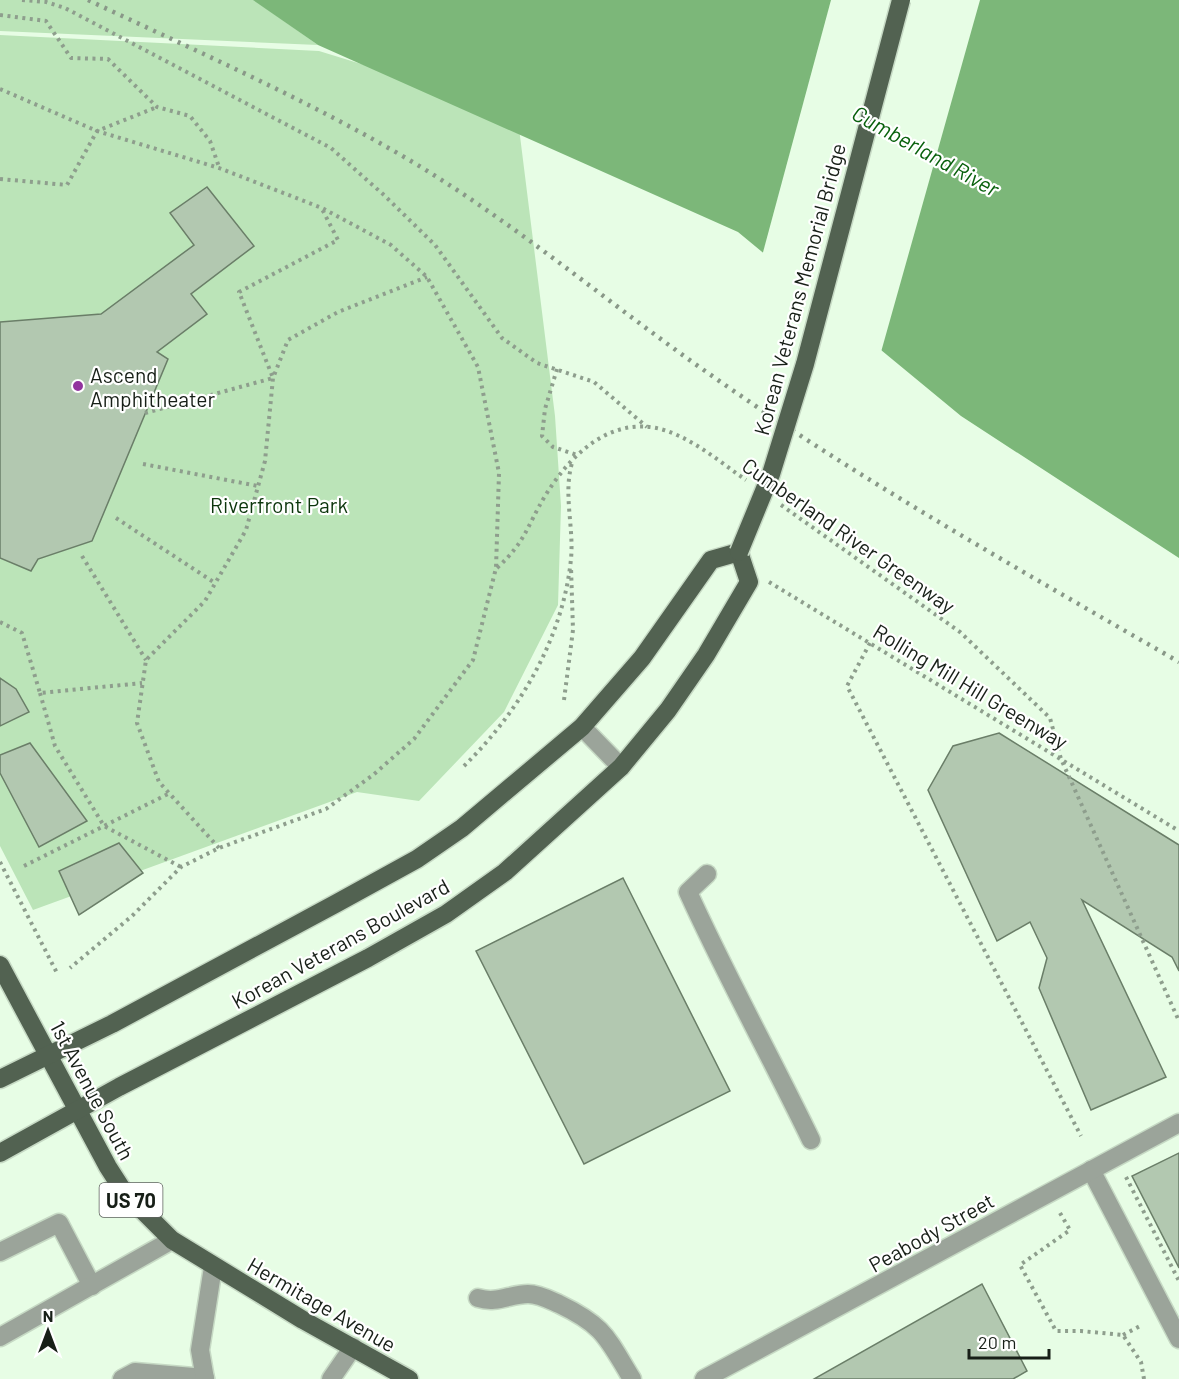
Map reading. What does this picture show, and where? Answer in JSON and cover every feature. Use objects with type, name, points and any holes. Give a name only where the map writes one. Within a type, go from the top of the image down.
[{"type":"main road","name":"Korean Veterans Memorial Bridge","points":[[739,552],[771,474],[805,364],[901,0]]},
{"type":"main road","name":"Korean Veterans Boulevard","points":[[0,1079],[49,1056],[417,859],[462,828],[582,727],[642,658],[711,560],[739,552],[749,582],[706,655],[668,710],[621,767],[505,872],[446,914],[368,958],[76,1110],[0,1153]]},
{"type":"main road","name":"1st Avenue South","points":[[2,973],[49,1056],[76,1110],[124,1192],[172,1240],[213,1267]]},
{"type":"main road","name":"Hermitage Avenue","points":[[213,1267],[410,1379]]},
{"type":"street","points":[[582,727],[621,767]]},
{"type":"street","points":[[707,874],[688,892],[716,954],[759,1033],[812,1140]]},
{"type":"street","name":"Peabody Street","points":[[704,1379],[1179,1123]]},
{"type":"street","points":[[1091,1170],[1179,1339]]},
{"type":"street","points":[[0,1252],[59,1223],[92,1286]]},
{"type":"street","points":[[0,1337],[172,1240]]},
{"type":"street","points":[[122,1379],[135,1372],[205,1378],[200,1350],[213,1267]]},
{"type":"street","points":[[478,1298],[495,1301],[518,1295],[537,1295],[580,1314],[606,1335],[632,1379]]},
{"type":"street","points":[[331,1379],[353,1347]]},
{"type":"path","points":[[22,0],[46,2],[65,8],[331,148],[435,245],[502,338],[537,363],[594,382],[648,428]]},
{"type":"path","points":[[0,15],[46,21],[71,58],[108,59],[157,106],[190,116],[210,141],[219,168]]},
{"type":"path","points":[[0,89],[97,131],[219,168],[322,208],[392,245],[427,277],[478,367],[499,473],[496,568],[473,660],[414,739],[373,776],[326,809],[219,848],[181,867],[132,916],[70,968]]},
{"type":"path","points":[[0,179],[67,185],[97,131],[157,106]]},
{"type":"path","points":[[273,378],[239,292],[338,240],[322,208]]},
{"type":"path","points":[[219,848],[159,782],[137,723],[146,660],[205,601],[246,530],[265,461],[273,378],[288,340],[338,312],[427,277]]},
{"type":"path","points":[[557,369],[545,409],[542,436],[553,447],[575,458],[568,485],[573,630],[564,700]]},
{"type":"path","points":[[145,413],[273,378]]},
{"type":"path","name":"Cumberland River Greenway","points":[[496,568],[517,550],[545,496],[575,458],[591,442],[619,429],[648,428],[677,435],[748,482]]},
{"type":"path","points":[[143,464],[258,486]]},
{"type":"path","name":"Cumberland River Greenway","points":[[777,502],[960,632],[1050,718],[1061,759],[1179,1022]]},
{"type":"path","points":[[116,518],[215,583]]},
{"type":"path","points":[[82,556],[146,660]]},
{"type":"path","points":[[464,766],[496,733],[539,666],[557,621],[571,560]]},
{"type":"path","name":"Rolling Mill Hill Greenway","points":[[745,570],[782,589],[1179,831]]},
{"type":"path","points":[[0,622],[22,633],[55,746],[104,826],[181,867]]},
{"type":"path","points":[[870,643],[847,686],[1082,1136]]},
{"type":"path","points":[[40,693],[142,683]]},
{"type":"path","points":[[24,866],[170,793]]},
{"type":"path","points":[[0,862],[58,975]]},
{"type":"path","points":[[1123,1171],[1179,1281]]},
{"type":"path","points":[[1058,1209],[1070,1230],[1020,1265],[1056,1332],[1081,1331],[1124,1335],[1142,1325]]},
{"type":"path","points":[[1124,1335],[1141,1362],[1144,1379]]},
{"type":"green space","points":[[0,0],[254,0],[318,45],[0,31]]},
{"type":"green space","name":"Riverfront Park","points":[[0,35],[319,51],[517,112],[555,416],[561,506],[558,605],[504,712],[419,801],[357,792],[33,910],[0,846]]},
{"type":"water","name":"Cumberland River","points":[[253,0],[1179,0],[1179,558],[961,416],[738,232],[318,45]]},
{"type":"pier","points":[[831,0],[980,0],[881,352],[762,256]]},
{"type":"building","name":"Ascend Amphitheater","points":[[207,187],[254,246],[191,294],[207,314],[157,352],[168,359],[92,541],[38,559],[31,571],[0,558],[0,322],[101,314],[194,245],[170,213]]},
{"type":"building","points":[[0,678],[16,689],[29,712],[0,726]]},
{"type":"building","points":[[999,733],[1179,845],[1179,971],[1172,957],[1082,900],[1166,1077],[1091,1110],[1039,988],[1047,958],[1030,922],[997,941],[928,790],[953,746]]},
{"type":"building","points":[[30,743],[87,821],[39,847],[0,773],[0,755]]},
{"type":"building","points":[[119,843],[143,873],[79,915],[59,871]]},
{"type":"building","points":[[623,878],[730,1091],[584,1164],[476,951]]},
{"type":"building","points":[[1179,1153],[1179,1268],[1132,1176]]},
{"type":"building","points":[[982,1284],[1027,1371],[1013,1379],[814,1379]]},
{"type":"railway","points":[[88,0],[284,93],[399,154],[518,232],[670,346],[823,450],[940,523],[1179,662]]},
{"type":"place","name":"Ascend Amphitheater","points":[[78,386]]}]
